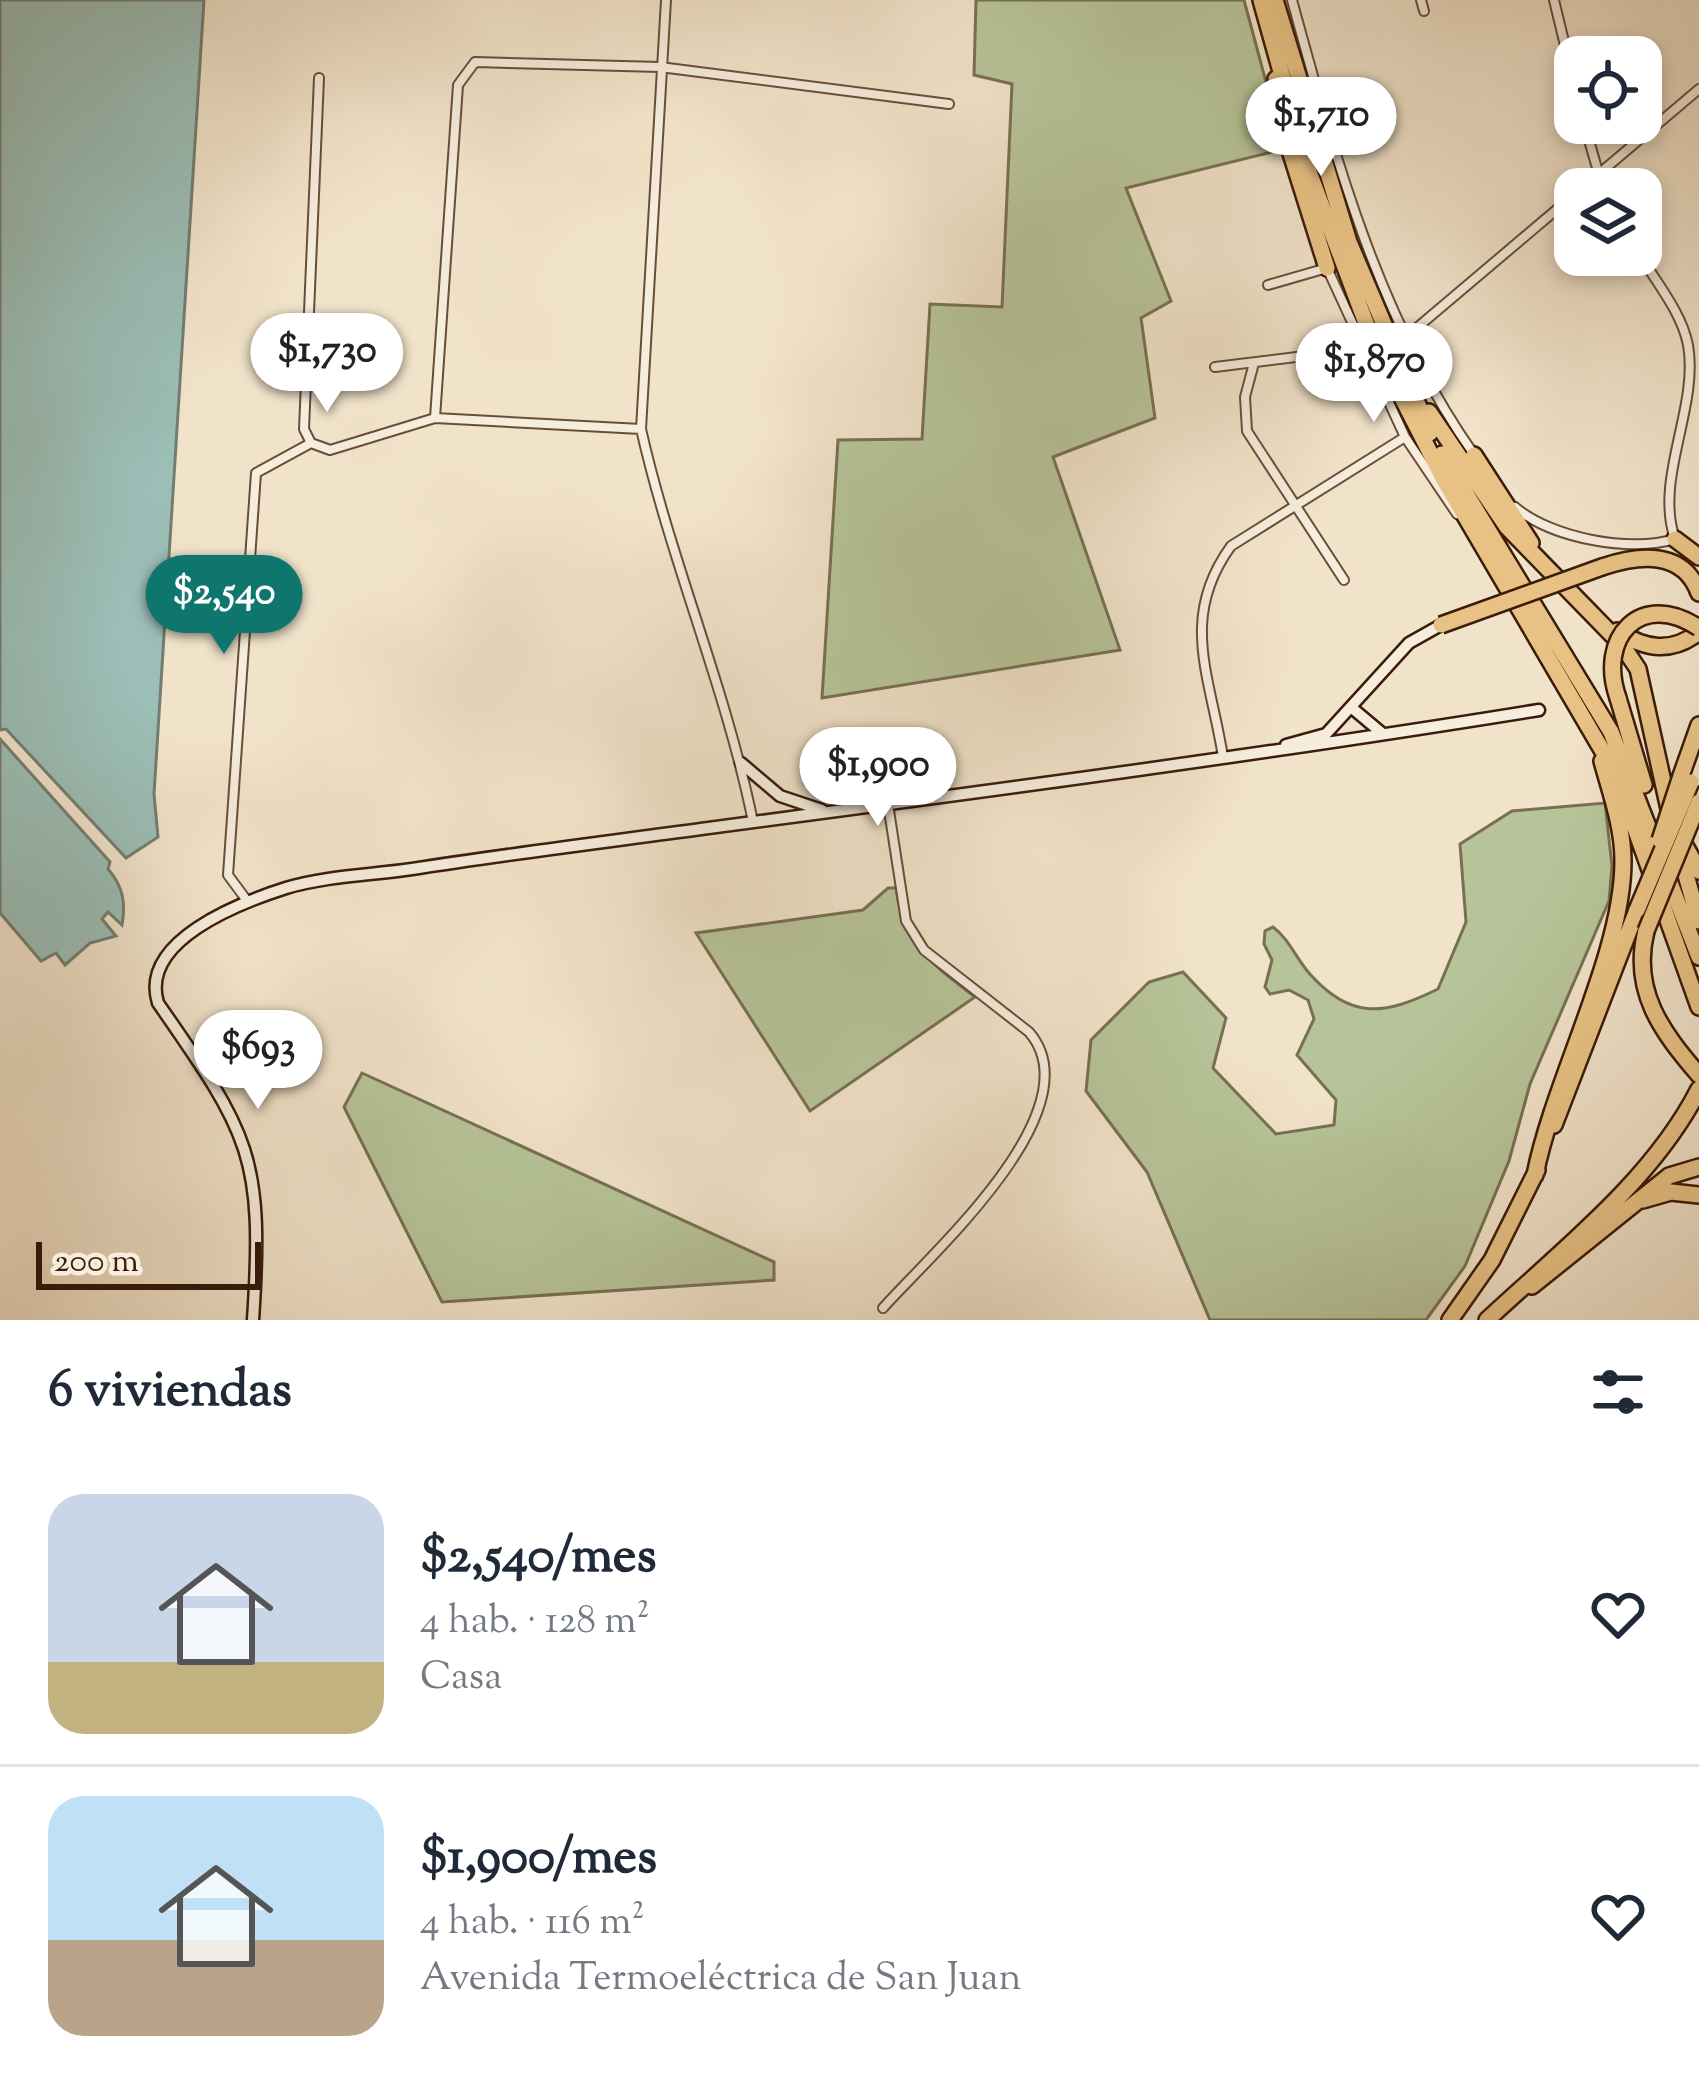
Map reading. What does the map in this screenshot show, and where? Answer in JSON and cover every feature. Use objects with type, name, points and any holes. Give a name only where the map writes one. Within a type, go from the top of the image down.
[{"type":"highway","points":[[1262,0],[1324,217],[1372,340],[1483,544],[1594,729],[1651,865],[1699,1007]]},
{"type":"highway","points":[[1275,0],[1323,170],[1407,388],[1611,732],[1699,957]]},
{"type":"highway","points":[[1276,58],[1276,94],[1287,141],[1327,268]]},
{"type":"highway","points":[[1407,388],[1420,397],[1507,527],[1599,620],[1643,680],[1671,819],[1699,921]]},
{"type":"highway","points":[[1474,455],[1544,566]]},
{"type":"highway","points":[[1675,539],[1699,548]]},
{"type":"highway","points":[[1675,539],[1699,557]]},
{"type":"highway","points":[[1441,625],[1633,557],[1658,558],[1689,575],[1699,593]]},
{"type":"highway","points":[[1654,647],[1682,638],[1699,610]]},
{"type":"highway","points":[[1643,806],[1644,786],[1610,666],[1614,643],[1625,629],[1646,616],[1666,614],[1699,630]]},
{"type":"highway","points":[[1599,620],[1654,647],[1675,646],[1699,630]]},
{"type":"highway","points":[[1450,1320],[1492,1260],[1534,1175],[1657,861],[1699,725]]},
{"type":"highway","points":[[1534,1175],[1546,1116],[1580,1026],[1622,885],[1622,837],[1594,729]]},
{"type":"highway","points":[[1686,779],[1699,765]]},
{"type":"highway","points":[[1699,802],[1646,931],[1641,970],[1649,1003],[1699,1075]]},
{"type":"highway","points":[[1671,819],[1699,871]]},
{"type":"highway","points":[[1487,1320],[1646,1165],[1699,1089]]},
{"type":"highway","points":[[1513,1296],[1552,1275],[1669,1176],[1699,1167]]},
{"type":"highway","points":[[1634,1203],[1671,1192],[1699,1195]]},
{"type":"street","points":[[666,0],[641,429],[654,486],[741,763],[753,822]]},
{"type":"street","points":[[1292,0],[1338,162],[1406,337],[1438,404],[1474,455],[1517,509],[1542,525],[1627,542],[1675,539],[1671,502],[1689,350],[1652,276]]},
{"type":"street","points":[[1554,0],[1563,36]]},
{"type":"street","points":[[436,418],[458,85],[466,68],[475,62],[661,67],[949,104]]},
{"type":"street","points":[[319,78],[304,429],[311,443],[330,450],[436,418],[641,429]]},
{"type":"street","points":[[1605,168],[1699,89]]},
{"type":"street","points":[[1406,337],[1554,212]]},
{"type":"street","points":[[1268,285],[1327,268],[1405,436],[1443,499],[1483,544]]},
{"type":"street","points":[[1215,367],[1361,349]]},
{"type":"street","points":[[1254,363],[1245,397],[1247,431],[1343,580]]},
{"type":"street","points":[[1223,757],[1200,607],[1232,546],[1405,436]]},
{"type":"street","points":[[248,902],[228,875],[256,473],[311,443]]},
{"type":"street","points":[[1265,751],[1327,734],[1409,643],[1441,625]]},
{"type":"street","points":[[1352,708],[1383,734]]},
{"type":"street","points":[[253,1320],[257,1186],[247,1144],[230,1106],[158,1003],[153,983],[156,968],[174,947],[248,902],[291,887],[1540,710]]},
{"type":"street","points":[[741,763],[780,796],[832,812]]},
{"type":"street","points":[[884,1308],[990,1196],[1020,1154],[1042,1075],[1039,1044],[1029,1032],[923,950],[906,921],[888,804]]},
{"type":"green space","points":[[976,0],[1244,0],[1284,149],[1126,188],[1171,301],[1141,318],[1155,418],[1053,457],[1120,650],[822,698],[838,440],[922,439],[930,304],[1002,307],[1012,84],[974,75]]},
{"type":"green space","points":[[1605,803],[1612,866],[1609,901],[1530,1084],[1509,1161],[1465,1266],[1426,1320],[1210,1320],[1147,1172],[1086,1091],[1091,1040],[1149,982],[1183,972],[1226,1018],[1213,1068],[1276,1134],[1334,1125],[1336,1100],[1297,1055],[1314,1019],[1308,1000],[1289,990],[1270,994],[1265,987],[1272,960],[1264,944],[1265,931],[1273,927],[1324,989],[1354,1006],[1385,1008],[1419,998],[1438,989],[1466,922],[1460,844],[1512,811]]},
{"type":"green space","points":[[888,888],[896,888],[905,924],[922,951],[975,997],[810,1111],[696,933],[863,910]]},
{"type":"green space","points":[[362,1073],[774,1262],[774,1280],[442,1302],[344,1107]]},
{"type":"water","points":[[0,0],[204,0],[154,794],[158,837],[126,858],[6,729],[0,730]]},
{"type":"water","points":[[0,739],[110,862],[108,869],[122,895],[122,925],[108,912],[102,919],[116,936],[90,943],[65,965],[56,953],[41,961],[0,913]]}]
